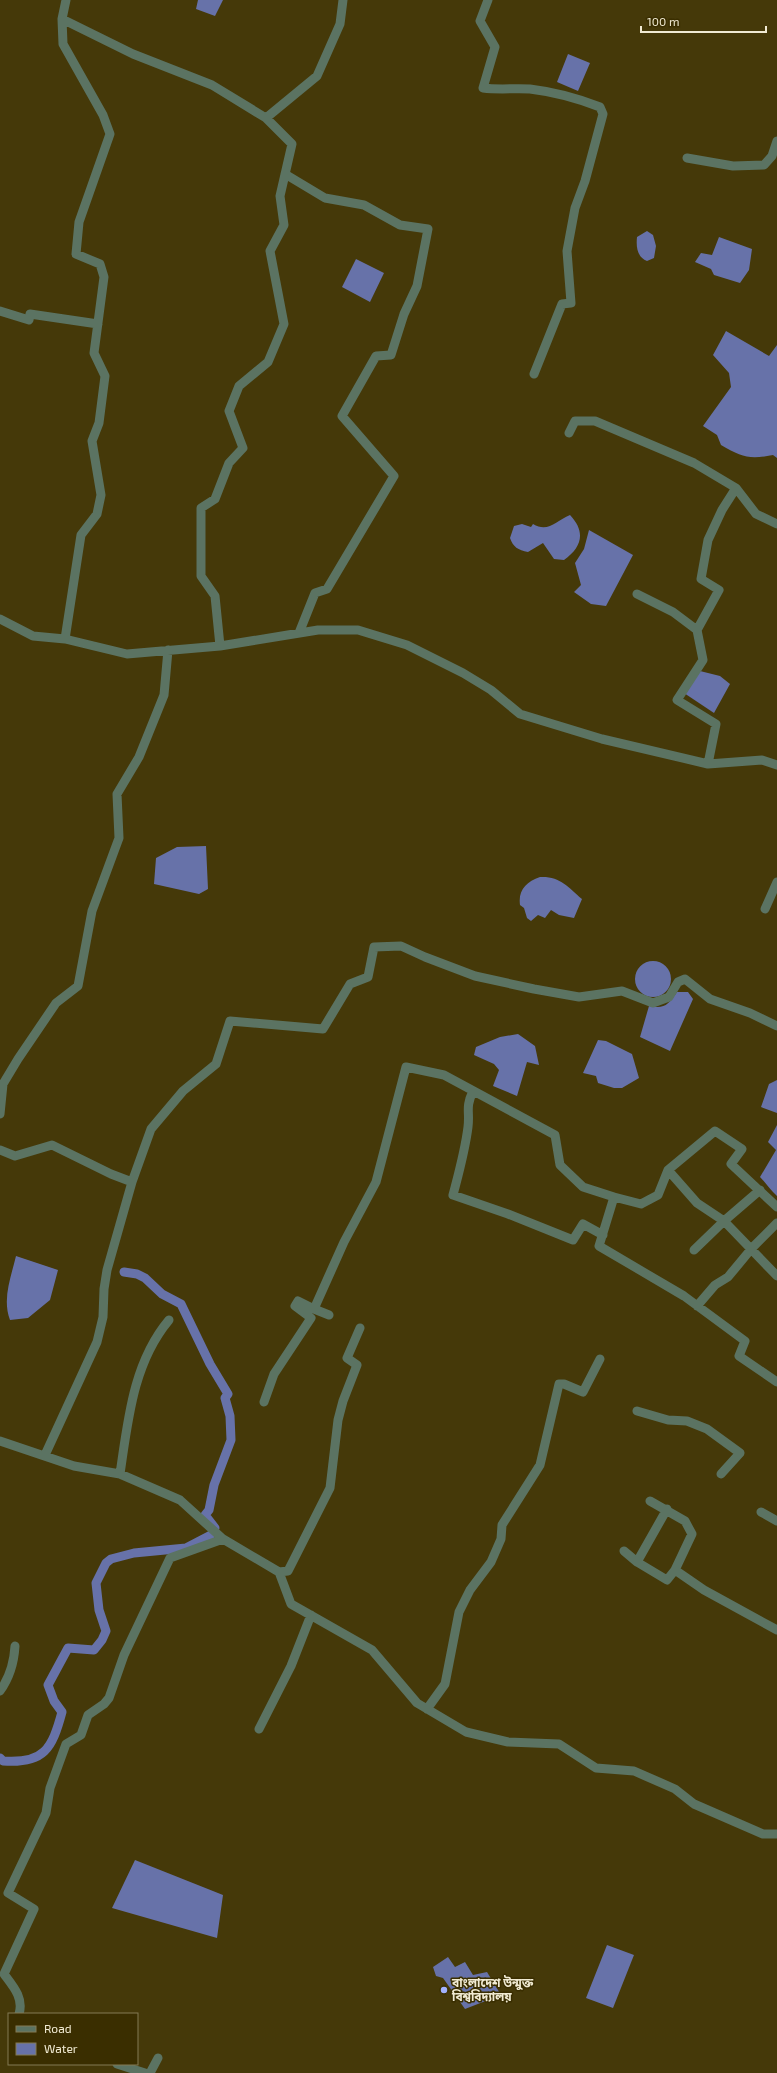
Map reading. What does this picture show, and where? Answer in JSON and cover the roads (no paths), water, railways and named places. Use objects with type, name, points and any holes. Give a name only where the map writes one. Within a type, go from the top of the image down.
[{"type":"street","points":[[65,639],[82,535],[97,514],[101,495],[92,441],[99,422],[105,376],[94,353],[104,276],[100,264],[76,254],[79,222],[110,134],[103,115],[63,44],[62,18],[66,0]]},
{"type":"street","points":[[266,118],[317,76],[340,24],[344,0]]},
{"type":"street","points":[[488,0],[480,21],[494,47],[484,88],[500,90],[529,89],[570,96],[600,107],[603,114],[585,181],[575,208],[568,251],[571,303],[562,304],[534,374]]},
{"type":"street","points":[[62,18],[133,54],[212,85],[266,118],[292,144],[280,196],[284,225],[270,252],[284,324],[268,362],[239,386],[229,411],[243,448],[229,463],[215,499],[201,508],[201,576],[215,596],[220,646]]},
{"type":"street","points":[[687,158],[733,166],[764,165],[772,156],[777,140]]},
{"type":"street","points":[[285,174],[325,198],[364,205],[400,225],[428,229],[418,286],[404,314],[391,355],[376,356],[342,416],[394,476],[327,589],[315,593],[299,633]]},
{"type":"street","points":[[0,311],[29,320],[30,314],[98,324]]},
{"type":"street","points":[[569,433],[575,421],[595,421],[694,463],[736,488],[756,514],[777,524]]},
{"type":"street","points":[[708,764],[716,724],[677,700],[702,660],[697,630],[719,590],[701,579],[708,540],[722,510],[736,488]]},
{"type":"street","points":[[637,594],[673,612],[697,630]]},
{"type":"street","points":[[0,619],[33,636],[65,639],[126,654],[220,646],[318,630],[358,630],[407,645],[463,673],[491,690],[520,714],[602,739],[708,764],[762,760],[777,765]]},
{"type":"street","points":[[0,1114],[2,1084],[56,1002],[78,986],[92,912],[120,838],[117,794],[139,757],[164,694],[168,650]]},
{"type":"street","points":[[765,909],[777,882]]},
{"type":"street","points":[[45,1455],[97,1342],[103,1317],[104,1289],[107,1270],[132,1182],[151,1129],[183,1091],[216,1064],[230,1021],[323,1029],[350,984],[368,977],[374,947],[401,946],[424,957],[475,976],[579,997],[622,991],[653,1003],[669,997],[678,982],[686,979],[710,999],[750,1013],[777,1026]]},
{"type":"street","points":[[314,1309],[344,1242],[376,1182],[406,1067],[444,1075],[555,1135],[560,1165],[583,1187],[641,1204],[658,1195],[668,1170],[715,1130],[742,1149],[731,1164],[777,1207]]},
{"type":"street","points":[[473,1091],[468,1102],[468,1125],[463,1160],[453,1195],[508,1214],[573,1240],[583,1224],[603,1235]]},
{"type":"street","points":[[0,1150],[15,1156],[52,1145],[110,1174],[132,1182]]},
{"type":"street","points":[[668,1170],[696,1203],[724,1221],[752,1248],[777,1276]]},
{"type":"street","points":[[694,1250],[724,1221],[760,1190]]},
{"type":"street","points":[[614,1197],[599,1246],[684,1296],[745,1340],[739,1356],[777,1382]]},
{"type":"street","points":[[697,1306],[715,1285],[728,1277],[752,1248],[777,1223]]},
{"type":"street","points":[[264,1402],[274,1374],[311,1318],[295,1306],[298,1301],[329,1315]]},
{"type":"street","points":[[120,1474],[133,1394],[147,1353],[169,1320]]},
{"type":"street","points":[[0,1441],[74,1466],[120,1474],[180,1500],[223,1539],[279,1572],[288,1571],[330,1488],[338,1420],[343,1401],[358,1365],[347,1358],[360,1328]]},
{"type":"street","points":[[427,1709],[445,1684],[459,1612],[470,1590],[491,1562],[501,1539],[502,1525],[540,1465],[559,1384],[564,1384],[583,1392],[600,1359]]},
{"type":"street","points":[[637,1411],[668,1420],[687,1421],[706,1429],[725,1441],[740,1453],[720,1474]]},
{"type":"street","points":[[624,1551],[637,1562],[667,1580],[674,1570],[692,1534],[685,1521],[667,1509],[650,1501]]},
{"type":"street","points":[[637,1562],[667,1509]]},
{"type":"street","points":[[761,1512],[777,1521]]},
{"type":"street","points":[[19,2013],[22,2006],[18,1994],[4,1974],[34,1909],[8,1893],[46,1813],[50,1788],[66,1744],[81,1735],[88,1715],[104,1704],[109,1698],[124,1655],[170,1558],[223,1539]]},
{"type":"street","points":[[674,1570],[704,1590],[777,1630]]},
{"type":"street","points":[[279,1572],[291,1604],[372,1650],[417,1703],[466,1732],[508,1742],[559,1744],[596,1768],[634,1771],[675,1789],[694,1804],[763,1834],[777,1834]]},
{"type":"street","points":[[259,1729],[291,1666],[311,1615]]},
{"type":"street","points":[[0,1690],[7,1680],[15,1659],[15,1646]]},
{"type":"street","points":[[150,2073],[158,2058]]},
{"type":"street","points":[[120,2065],[145,2073]]},
{"type":"water","points":[[198,0],[223,0],[215,16],[196,9]]},
{"type":"water","points":[[568,54],[590,63],[578,91],[557,82]]},
{"type":"water","points":[[647,231],[653,235],[656,246],[654,258],[647,261],[639,254],[637,248],[637,237]]},
{"type":"water","points":[[719,237],[752,249],[749,270],[740,283],[714,275],[711,269],[695,262],[701,253],[712,255]]},
{"type":"water","points":[[356,259],[384,273],[370,302],[342,287]]},
{"type":"water","points":[[726,331],[769,356],[777,345],[777,458],[773,455],[752,457],[740,455],[721,445],[717,435],[703,426],[731,387],[729,373],[713,355]]},
{"type":"water","points":[[570,515],[578,527],[580,539],[575,550],[564,560],[554,559],[543,543],[528,552],[516,548],[511,541],[510,538],[514,526],[522,524],[531,527],[533,524],[548,527]]},
{"type":"water","points":[[589,530],[633,555],[606,606],[591,604],[574,592],[581,585],[575,563],[584,549]]},
{"type":"water","points":[[700,671],[720,676],[730,684],[714,713],[684,693]]},
{"type":"water","points":[[206,846],[208,889],[199,894],[154,884],[156,858],[177,847]]},
{"type":"water","points":[[540,877],[558,880],[582,899],[574,918],[559,915],[551,910],[545,918],[538,915],[531,921],[527,918],[524,908],[520,905],[520,895],[527,884]]},
{"type":"water","points":[[657,961],[666,966],[670,972],[670,986],[666,992],[657,997],[649,997],[640,992],[636,986],[635,975],[640,966],[646,962]]},
{"type":"water","points":[[677,992],[688,992],[693,999],[670,1051],[640,1037],[649,1006],[659,1007],[666,1005]]},
{"type":"water","points":[[518,1034],[535,1046],[539,1065],[527,1062],[517,1096],[493,1086],[499,1070],[494,1064],[474,1055],[476,1047],[500,1037]]},
{"type":"water","points":[[598,1040],[606,1041],[632,1054],[639,1078],[622,1088],[614,1088],[598,1083],[596,1076],[583,1073]]},
{"type":"water","points":[[777,1080],[777,1113],[761,1107],[769,1084]]},
{"type":"water","points":[[777,1125],[777,1196],[760,1177],[776,1150],[768,1142]]},
{"type":"water","points":[[16,1256],[58,1270],[50,1300],[28,1318],[10,1320],[7,1296]]},
{"type":"water","points":[[135,1860],[223,1895],[217,1938],[112,1908]]},
{"type":"water","points":[[607,1945],[634,1955],[613,2008],[586,1998]]},
{"type":"water","points":[[448,1957],[455,1967],[465,1962],[473,1975],[487,1972],[501,1995],[465,2009],[443,1978],[436,1976],[433,1967]]},
{"type":"waterway","points":[[124,1272],[137,1274],[145,1278],[162,1294],[181,1304],[210,1364],[228,1394],[225,1398],[230,1416],[231,1440],[214,1485],[209,1510],[205,1515],[215,1528]]},
{"type":"waterway","points":[[0,1758],[3,1761],[28,1760],[37,1757],[50,1745],[62,1712],[54,1701],[48,1685],[68,1648],[94,1650],[102,1640],[106,1631],[99,1610],[96,1583],[106,1563],[111,1559],[134,1553],[186,1548],[211,1535]]},
{"type":"place","name":"বাংলাদেশ উন্মুক্ত বিশ্ববিদ্যালয়","points":[[444,1990]]}]
